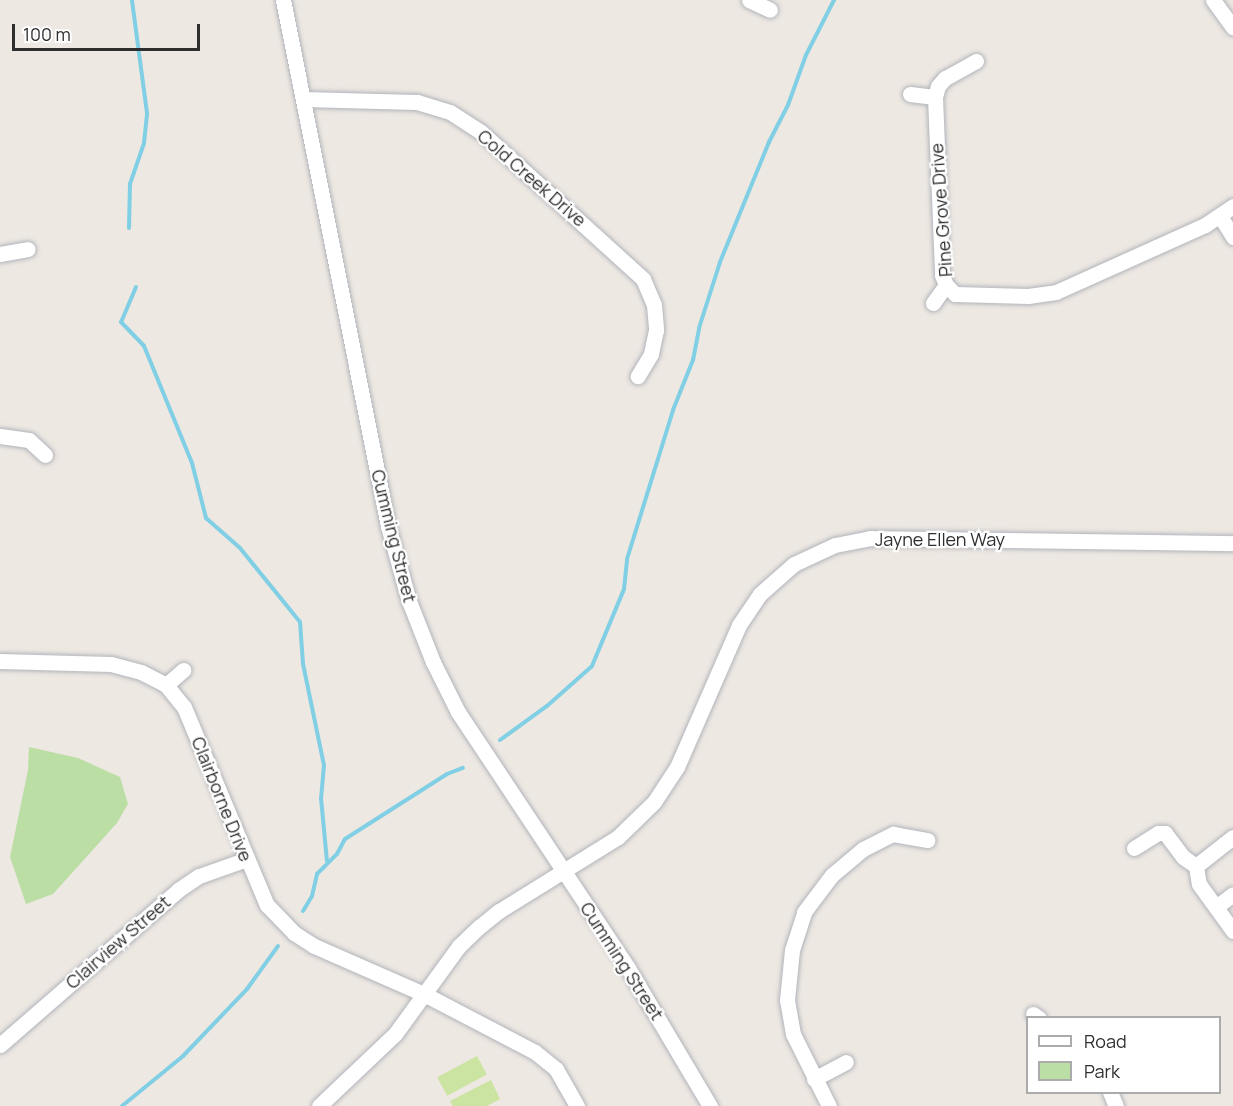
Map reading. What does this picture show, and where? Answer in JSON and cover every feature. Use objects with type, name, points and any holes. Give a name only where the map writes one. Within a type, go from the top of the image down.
[{"type":"street","name":"Cumming Street","points":[[283,0],[388,525],[409,601],[433,662],[458,712],[628,968],[710,1106]]},
{"type":"street","points":[[749,0],[770,10]]},
{"type":"street","points":[[1213,0],[1233,28]]},
{"type":"street","points":[[910,94],[935,97],[938,86],[945,78],[976,61]]},
{"type":"street","name":"Pine Grove Drive","points":[[935,97],[942,275],[946,285],[956,294],[1029,297],[1056,292],[1220,216],[1233,206]]},
{"type":"street","name":"Cold Creek Drive","points":[[303,99],[417,102],[450,112],[481,132],[643,279],[654,305],[656,330],[651,354],[638,376]]},
{"type":"street","points":[[1220,216],[1233,237]]},
{"type":"street","points":[[0,254],[28,249]]},
{"type":"street","points":[[933,303],[946,285]]},
{"type":"street","points":[[0,436],[29,440],[45,455]]},
{"type":"street","name":"Jayne Ellen Way","points":[[319,1106],[395,1034],[459,946],[479,927],[499,911],[618,837],[654,802],[677,766],[739,626],[760,594],[776,578],[814,553],[835,545],[870,538],[1233,543]]},
{"type":"street","name":"Clairborne Drive","points":[[0,661],[111,664],[141,672],[166,685],[184,707],[267,905],[294,933],[314,946],[424,994],[535,1052],[556,1070],[577,1106]]},
{"type":"street","points":[[166,685],[183,670]]},
{"type":"street","points":[[1134,848],[1158,833],[1165,833],[1183,857],[1196,866],[1199,884],[1233,931]]},
{"type":"street","points":[[829,1106],[793,1034],[787,999],[792,950],[804,912],[832,875],[863,849],[893,834],[927,840]]},
{"type":"street","points":[[1196,866],[1233,837]]},
{"type":"street","name":"Clairview Street","points":[[0,1045],[178,890],[199,876],[247,859]]},
{"type":"street","points":[[1216,907],[1233,894]]},
{"type":"street","points":[[814,1079],[846,1062]]},
{"type":"green space","points":[[29,747],[78,758],[120,777],[128,804],[117,823],[53,894],[26,904],[10,857],[28,770]]},
{"type":"green space","points":[[477,1056],[487,1075],[447,1096],[437,1077]]},
{"type":"green space","points":[[491,1080],[500,1099],[487,1106],[453,1106],[450,1101]]},
{"type":"waterway","points":[[129,228],[130,184],[144,143],[147,113],[132,0]]},
{"type":"waterway","points":[[500,740],[547,706],[592,666],[624,589],[627,559],[673,410],[693,360],[699,328],[720,262],[769,142],[788,105],[806,55],[834,0]]},
{"type":"waterway","points":[[136,287],[121,322],[144,346],[192,463],[206,518],[240,548],[300,622],[303,664],[324,765],[321,798],[327,861]]},
{"type":"waterway","points":[[303,911],[312,896],[317,874],[337,854],[345,839],[447,774],[463,768]]},
{"type":"waterway","points":[[122,1106],[183,1056],[247,989],[278,946]]}]
